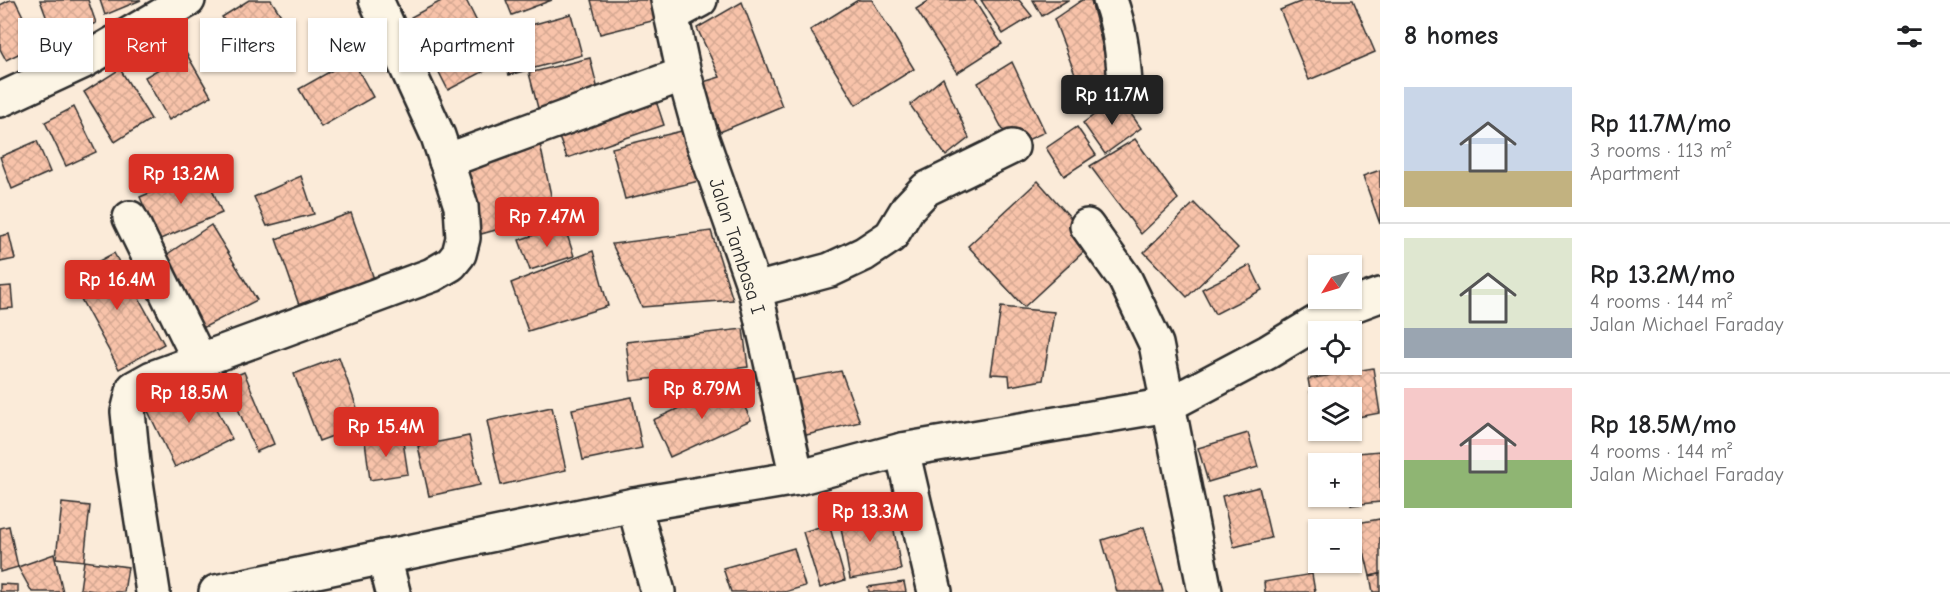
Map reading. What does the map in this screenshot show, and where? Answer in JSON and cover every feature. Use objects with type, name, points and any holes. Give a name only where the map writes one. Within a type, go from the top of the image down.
[{"type":"street","points":[[0,100],[82,62],[188,0]]},
{"type":"street","points":[[153,592],[133,463],[128,412],[134,388],[152,378],[432,275],[451,264],[459,254],[463,238],[461,206],[446,160],[438,136],[376,0]]},
{"type":"street","points":[[1110,0],[1123,48],[1125,84]]},
{"type":"street","name":"Jalan Tambasa I","points":[[680,5],[684,74],[702,139],[755,290],[797,478]]},
{"type":"street","points":[[446,160],[684,74]]},
{"type":"street","points":[[755,290],[830,270],[864,254],[891,236],[908,208],[926,189],[1012,147]]},
{"type":"street","points":[[130,218],[200,360]]},
{"type":"street","points":[[1087,226],[1125,279],[1156,344],[1205,592]]},
{"type":"street","points":[[216,592],[634,505],[797,478],[902,450],[1168,405],[1268,352],[1334,312],[1380,295]]},
{"type":"street","points":[[902,450],[935,592]]},
{"type":"street","points":[[634,505],[658,592]]},
{"type":"street","points":[[384,557],[393,592]]},
{"type":"building","points":[[15,0],[24,18],[18,18],[18,54],[6,60],[0,49],[0,5]]},
{"type":"building","points":[[40,0],[88,0],[96,23],[93,24],[93,18],[47,18]]},
{"type":"building","points":[[100,0],[141,0],[105,15]]},
{"type":"building","points":[[249,0],[271,0],[283,18],[223,18]]},
{"type":"building","points":[[443,0],[466,0],[475,18],[412,18]]},
{"type":"building","points":[[506,0],[552,0],[512,15]]},
{"type":"building","points":[[591,0],[655,0],[660,19],[600,34]]},
{"type":"building","points":[[858,0],[872,0],[914,69],[856,105],[810,30]]},
{"type":"building","points":[[930,0],[974,0],[1002,44],[957,73],[916,9]]},
{"type":"building","points":[[981,0],[1019,0],[1032,16],[1003,34]]},
{"type":"building","points":[[1033,0],[1068,0],[1042,16]]},
{"type":"building","points":[[1082,0],[1091,0],[1109,73],[1084,97],[1054,19]]},
{"type":"building","points":[[1305,0],[1353,0],[1375,52],[1309,80],[1280,10]]},
{"type":"building","points":[[742,2],[782,106],[720,132],[700,83],[720,77],[697,28]]},
{"type":"building","points":[[571,14],[582,55],[535,68],[535,24]]},
{"type":"building","points":[[188,56],[211,96],[169,120],[145,77],[154,72],[188,72]]},
{"type":"building","points":[[590,58],[601,102],[540,116],[529,73]]},
{"type":"building","points":[[1012,62],[1045,132],[1012,147],[978,83]]},
{"type":"building","points":[[115,72],[122,72],[151,119],[115,142],[84,92]]},
{"type":"building","points":[[329,72],[359,72],[373,97],[321,127],[299,89]]},
{"type":"building","points":[[439,72],[483,72],[448,90]]},
{"type":"building","points":[[943,78],[969,138],[946,156],[910,105]]},
{"type":"building","points":[[1119,97],[1141,128],[1105,154],[1083,123]]},
{"type":"building","points":[[656,101],[664,125],[567,158],[558,135]]},
{"type":"building","points":[[74,107],[96,152],[66,166],[45,122]]},
{"type":"building","points":[[1077,127],[1096,155],[1064,176],[1046,148]]},
{"type":"building","points":[[694,128],[707,179],[625,199],[612,148]]},
{"type":"building","points":[[1135,139],[1178,199],[1141,234],[1090,166]]},
{"type":"building","points":[[37,141],[50,172],[12,189],[0,157]]},
{"type":"building","points":[[540,144],[555,214],[481,234],[457,165]]},
{"type":"building","points":[[204,170],[222,213],[158,240],[140,197]]},
{"type":"building","points":[[1380,170],[1380,224],[1363,176]]},
{"type":"building","points":[[301,176],[314,214],[267,226],[254,197]]},
{"type":"building","points":[[1038,181],[1093,243],[1024,307],[968,246]]},
{"type":"building","points":[[1194,203],[1238,248],[1187,297],[1144,252]]},
{"type":"building","points":[[351,213],[374,279],[299,305],[276,239]]},
{"type":"building","points":[[211,225],[257,300],[197,331],[160,259]]},
{"type":"building","points":[[564,225],[574,256],[530,270],[519,240]]},
{"type":"building","points":[[711,231],[733,300],[642,307],[612,244]]},
{"type":"building","points":[[9,234],[15,259],[0,262],[0,236]]},
{"type":"building","points":[[593,251],[608,306],[528,331],[511,283]]},
{"type":"building","points":[[114,253],[164,344],[119,369],[69,277]]},
{"type":"building","points":[[1250,265],[1262,290],[1215,314],[1202,289]]},
{"type":"building","points":[[11,286],[13,308],[0,309],[0,287]]},
{"type":"building","points":[[1001,307],[1054,312],[1043,380],[1010,386],[1009,375],[991,374]]},
{"type":"building","points":[[743,329],[748,367],[631,381],[626,342]]},
{"type":"building","points":[[339,357],[363,425],[319,441],[294,374]]},
{"type":"building","points":[[1373,368],[1380,413],[1362,416],[1362,387],[1309,387],[1308,379],[1332,375],[1362,375],[1362,370]]},
{"type":"building","points":[[841,371],[860,422],[798,437],[783,382]]},
{"type":"building","points":[[244,372],[274,444],[256,452],[226,380]]},
{"type":"building","points":[[203,381],[232,439],[175,467],[147,409]]},
{"type":"building","points":[[733,383],[751,420],[670,457],[653,420]]},
{"type":"building","points":[[632,397],[642,448],[583,460],[572,409]]},
{"type":"building","points":[[552,407],[566,470],[501,485],[487,421]]},
{"type":"building","points":[[1248,433],[1258,467],[1208,482],[1198,448]]},
{"type":"building","points":[[402,435],[408,474],[370,480],[365,441]]},
{"type":"building","points":[[469,436],[480,485],[429,496],[418,446]]},
{"type":"building","points":[[1380,451],[1380,502],[1362,504],[1362,453],[1357,453]]},
{"type":"building","points":[[1259,487],[1271,538],[1234,547],[1222,496]]},
{"type":"building","points":[[62,503],[90,506],[84,561],[56,558]]},
{"type":"building","points":[[890,507],[901,570],[850,579],[839,516]]},
{"type":"building","points":[[1380,519],[1380,574],[1370,576],[1362,543],[1362,522]]},
{"type":"building","points":[[829,524],[845,580],[820,588],[803,532]]},
{"type":"building","points":[[9,526],[18,567],[0,572],[0,528]]},
{"type":"building","points":[[1144,527],[1163,592],[1117,592],[1102,540]]},
{"type":"building","points":[[794,548],[805,586],[785,592],[731,592],[723,568]]},
{"type":"building","points":[[54,554],[63,592],[32,592],[18,567]]},
{"type":"building","points":[[84,561],[128,567],[124,592],[80,589]]},
{"type":"building","points":[[1312,574],[1315,592],[1265,592],[1264,582]]},
{"type":"building","points":[[1380,574],[1380,592],[1373,592],[1370,576]]},
{"type":"building","points":[[904,582],[906,592],[869,592],[868,587]]},
{"type":"building","points":[[0,584],[18,585],[18,592],[0,592]]}]
